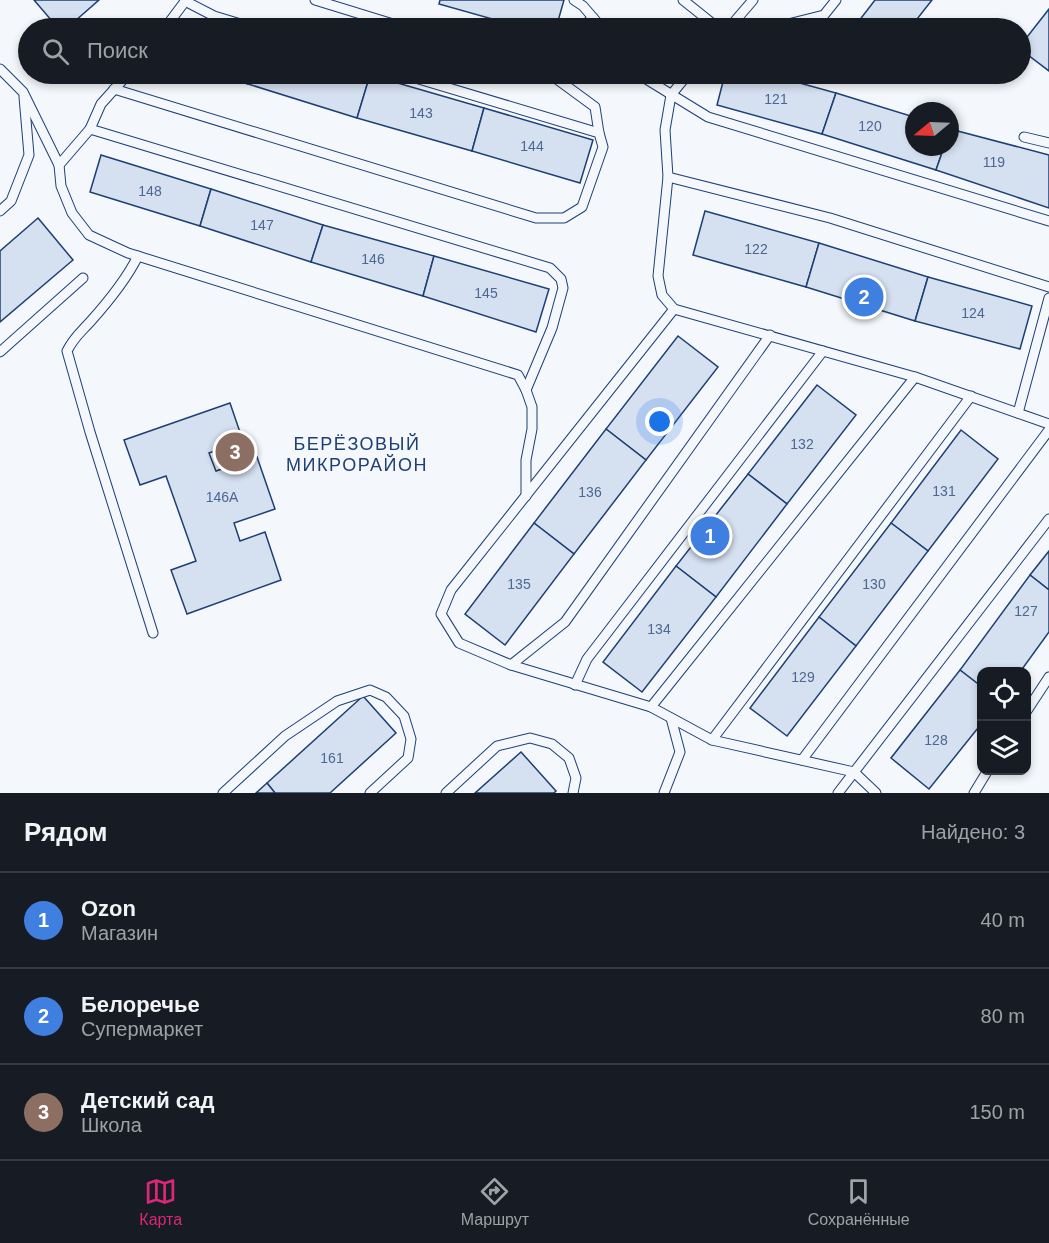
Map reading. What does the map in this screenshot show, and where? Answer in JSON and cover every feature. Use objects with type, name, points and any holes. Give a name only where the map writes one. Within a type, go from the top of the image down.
[{"type":"lane","points":[[315,0],[374,18]]},
{"type":"lane","points":[[574,0],[593,18]]},
{"type":"lane","points":[[683,0],[706,18]]},
{"type":"lane","points":[[738,18],[753,0]]},
{"type":"lane","points":[[812,18],[824,15],[836,0]]},
{"type":"lane","points":[[172,18],[185,1],[221,18]]},
{"type":"lane","points":[[0,69],[23,92],[59,165],[60,186],[72,213],[89,235],[138,256],[518,375],[532,407],[532,429],[526,460],[526,496]]},
{"type":"lane","points":[[59,165],[90,129],[101,104],[119,84]]},
{"type":"lane","points":[[435,84],[599,133]]},
{"type":"lane","points":[[114,89],[536,218],[564,218],[582,207],[603,147],[595,107],[564,84]]},
{"type":"lane","points":[[654,84],[708,117],[1049,221]]},
{"type":"lane","points":[[680,84],[671,95],[665,129],[668,177],[658,276],[662,295],[674,309],[915,377],[1049,424]]},
{"type":"lane","points":[[0,211],[11,201],[30,155],[23,92]]},
{"type":"lane","points":[[90,129],[550,268],[561,279],[563,288],[552,328],[526,390]]},
{"type":"lane","points":[[1024,137],[1049,143]]},
{"type":"lane","points":[[668,177],[830,218],[1049,287]]},
{"type":"lane","points":[[138,256],[129,274],[90,322],[74,337],[67,351],[153,633]]},
{"type":"lane","points":[[0,352],[83,279]]},
{"type":"lane","points":[[1018,413],[1049,298]]},
{"type":"lane","points":[[674,309],[450,590],[441,614],[459,643],[511,665],[651,707],[712,741],[854,772],[876,793]]},
{"type":"lane","points":[[511,665],[565,622],[770,335]]},
{"type":"lane","points":[[575,686],[587,659],[822,351]]},
{"type":"lane","points":[[651,707],[915,377]]},
{"type":"lane","points":[[712,741],[970,396]]},
{"type":"lane","points":[[802,760],[1049,430]]},
{"type":"lane","points":[[838,793],[1049,519]]},
{"type":"lane","points":[[1031,704],[1049,677]]},
{"type":"lane","points":[[223,793],[285,736],[337,701],[370,690],[386,697],[404,716],[411,739],[408,758],[370,793]]},
{"type":"lane","points":[[664,793],[680,752],[670,718]]},
{"type":"lane","points":[[446,793],[497,746],[530,738],[552,744],[569,758],[576,778],[573,793]]},
{"type":"lane","points":[[974,793],[985,775]]},
{"type":"building","points":[[34,0],[99,0],[78,18],[49,18]]},
{"type":"building","points":[[440,0],[564,0],[559,18],[489,18],[439,4]]},
{"type":"building","points":[[875,0],[932,0],[918,18],[861,18]]},
{"type":"building","points":[[1049,9],[1049,71],[1031,57],[1031,32]]},
{"type":"building","points":[[248,84],[367,84],[357,118]]},
{"type":"building","points":[[367,84],[401,84],[484,108],[472,151],[357,118]]},
{"type":"building","points":[[722,84],[803,84],[836,93],[822,134],[717,105]]},
{"type":"building","points":[[836,93],[905,114],[905,156],[941,156],[936,170],[822,134]]},
{"type":"building","points":[[484,108],[593,140],[580,183],[472,151]]},
{"type":"building","points":[[959,131],[1049,155],[1049,208],[936,170],[941,156],[959,156]]},
{"type":"building","points":[[101,155],[211,189],[200,226],[90,192]]},
{"type":"building","points":[[211,189],[323,225],[311,262],[200,226]]},
{"type":"building","points":[[705,211],[819,243],[806,287],[693,255]]},
{"type":"building","points":[[38,218],[73,260],[0,322],[0,251]]},
{"type":"building","points":[[323,225],[434,256],[423,296],[311,262]]},
{"type":"building","points":[[819,243],[928,277],[915,321],[806,287]]},
{"type":"building","points":[[434,256],[549,289],[536,332],[423,296]]},
{"type":"building","points":[[928,277],[1032,306],[1020,349],[915,321]]},
{"type":"building","points":[[678,336],[718,367],[646,460],[606,429]]},
{"type":"building","points":[[817,385],[856,415],[787,504],[748,474]]},
{"type":"building","points":[[230,403],[243,441],[209,453],[216,471],[257,457],[275,509],[234,523],[240,541],[265,532],[281,580],[187,614],[171,570],[196,561],[166,476],[140,485],[124,440]]},
{"type":"building","points":[[606,429],[646,460],[574,554],[534,523]]},
{"type":"building","points":[[961,430],[998,459],[928,551],[891,523]]},
{"type":"building","points":[[748,474],[787,504],[716,597],[676,566]]},
{"type":"building","points":[[534,523],[574,554],[505,645],[465,614]]},
{"type":"building","points":[[891,523],[928,551],[856,646],[819,617]]},
{"type":"building","points":[[1049,551],[1049,590],[1030,575]]},
{"type":"building","points":[[676,566],[716,597],[642,692],[603,662]]},
{"type":"building","points":[[1030,575],[1049,590],[1049,632],[1024,667],[977,667],[977,683],[960,670]]},
{"type":"building","points":[[819,617],[856,646],[787,736],[750,708]]},
{"type":"building","points":[[960,670],[977,683],[977,729],[929,789],[891,758]]},
{"type":"building","points":[[363,696],[396,733],[330,793],[275,793],[267,783]]},
{"type":"building","points":[[521,752],[556,791],[554,793],[475,793]]},
{"type":"building","points":[[267,783],[275,793],[256,793]]},
{"type":"place","name":"Белоречье","points":[[864,297]]},
{"type":"place","name":"Детский сад","points":[[235,452]]},
{"type":"place","name":"Ozon","points":[[710,536]]},
{"type":"district","name":"БЕРЁЗОВЫЙ МИКРОРАЙОН","points":[[357,454]]}]
